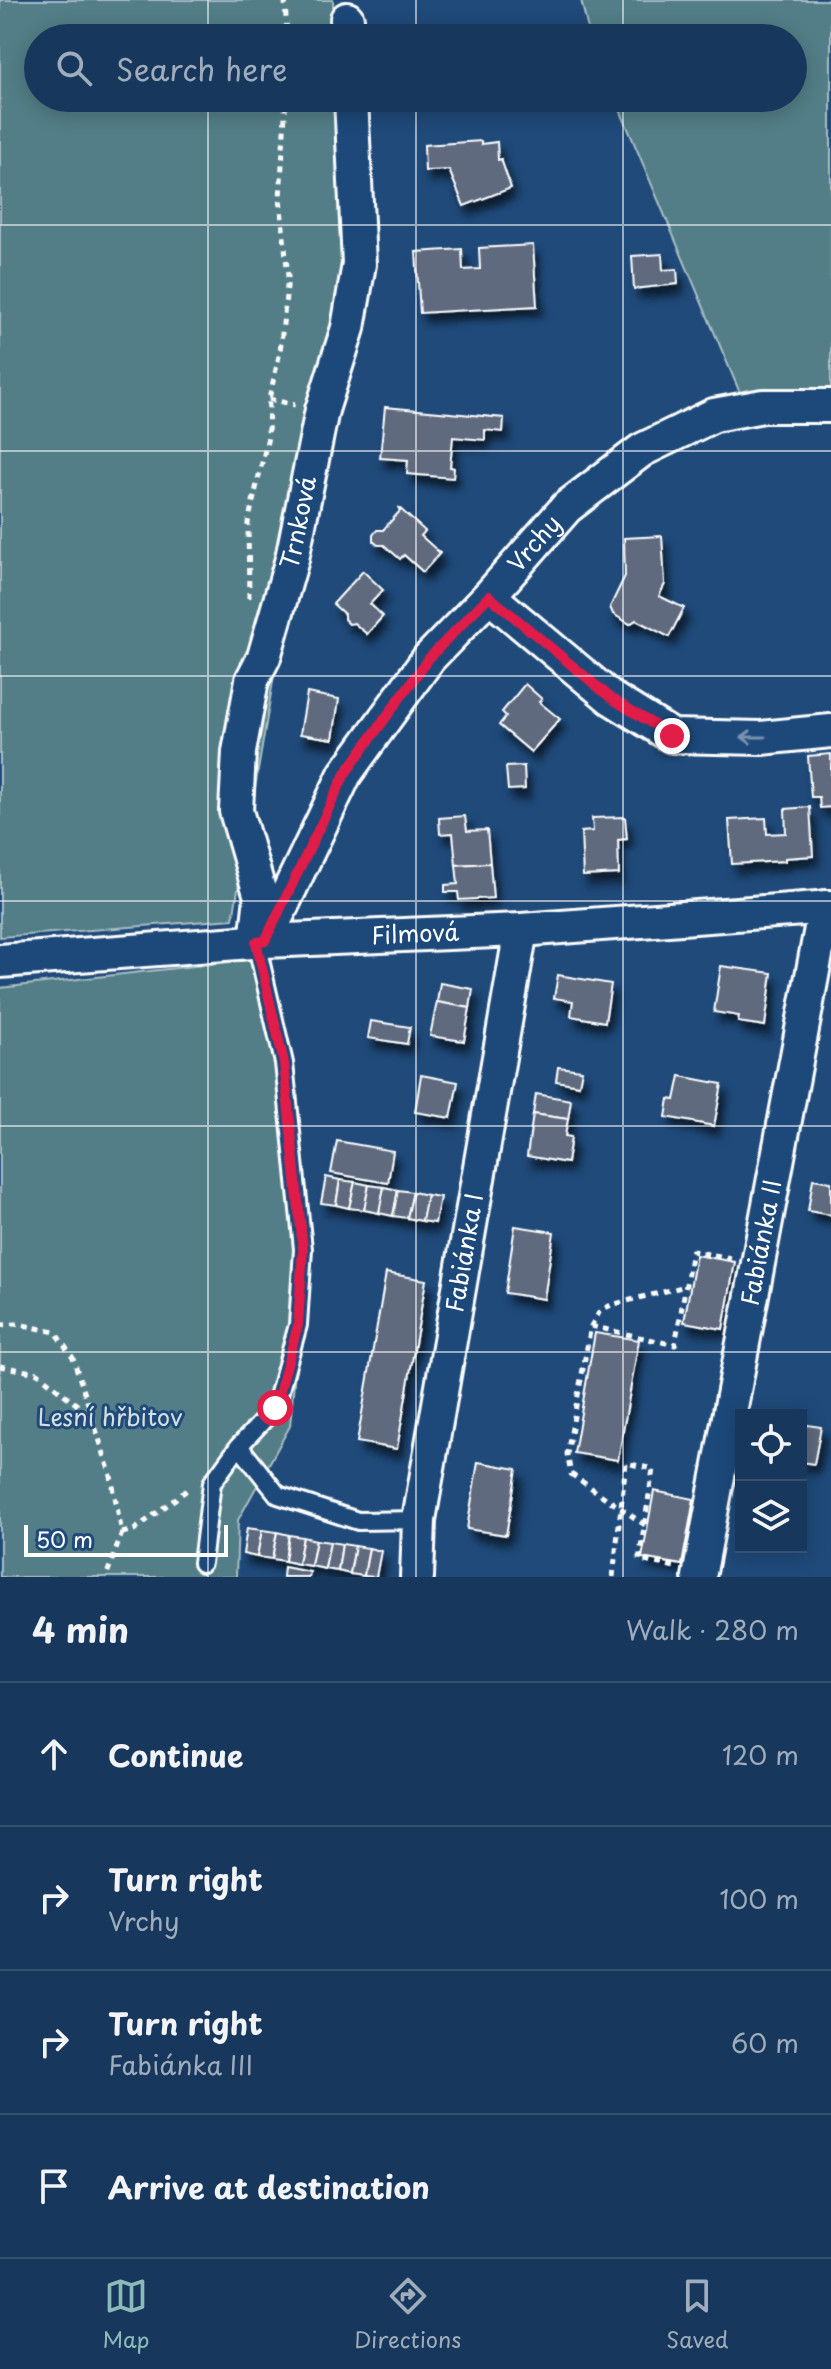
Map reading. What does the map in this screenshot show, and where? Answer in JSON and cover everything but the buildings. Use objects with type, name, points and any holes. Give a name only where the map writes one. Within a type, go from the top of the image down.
[{"type":"street","name":"Trnková","points":[[261,942],[261,897],[236,811],[239,752],[252,680],[264,657],[292,559],[322,410],[348,328],[357,277],[359,264],[352,112]]},
{"type":"street","name":"Vrchy","points":[[261,942],[345,774],[429,658],[489,596],[567,507],[642,450],[714,415],[763,406],[831,406]]},
{"type":"street","points":[[489,596],[611,698],[672,736],[761,738],[831,731]]},
{"type":"street","name":"Filmová","points":[[0,961],[261,942],[521,930],[828,907]]},
{"type":"street","name":"Fabiánka II","points":[[689,1573],[828,907]]},
{"type":"street","name":"Fabiánka I","points":[[417,1577],[419,1520],[521,930]]},
{"type":"lane","points":[[202,1563],[212,1483],[239,1446],[275,1408],[298,1325],[303,1249],[284,1063],[261,942]]},
{"type":"lane","points":[[239,1446],[278,1495],[358,1521],[419,1520]]},
{"type":"path","points":[[285,0],[286,24]]},
{"type":"path","points":[[249,605],[248,523],[268,437],[269,399],[280,352],[288,277],[280,198],[285,112]]},
{"type":"path","points":[[591,1326],[675,1345],[692,1251],[734,1259]]},
{"type":"path","points":[[645,1525],[571,1474],[567,1454],[591,1326],[600,1311],[611,1305],[686,1286]]},
{"type":"path","points":[[0,1325],[18,1324],[55,1332],[73,1358],[111,1476],[122,1533],[106,1577]]},
{"type":"path","points":[[0,1366],[38,1373],[92,1417]]},
{"type":"path","points":[[613,1577],[626,1463],[653,1469],[639,1560],[689,1573]]},
{"type":"path","points":[[122,1533],[134,1530],[202,1479],[212,1483]]},
{"type":"green space","points":[[0,0],[333,0],[334,24],[24,24],[24,112],[338,112],[344,260],[233,919],[0,937]]},
{"type":"green space","points":[[581,0],[831,0],[831,395],[740,393],[621,112],[807,112],[807,24],[587,24]]},
{"type":"green space","name":"Lesní hřbitov","points":[[266,958],[309,1217],[290,1426],[238,1520],[236,1577],[0,1577],[0,988]]},
{"type":"route","points":[[275,1408],[298,1325],[303,1249],[284,1063],[256,942],[265,941],[345,774],[429,658],[489,596],[611,698],[672,736]]}]
